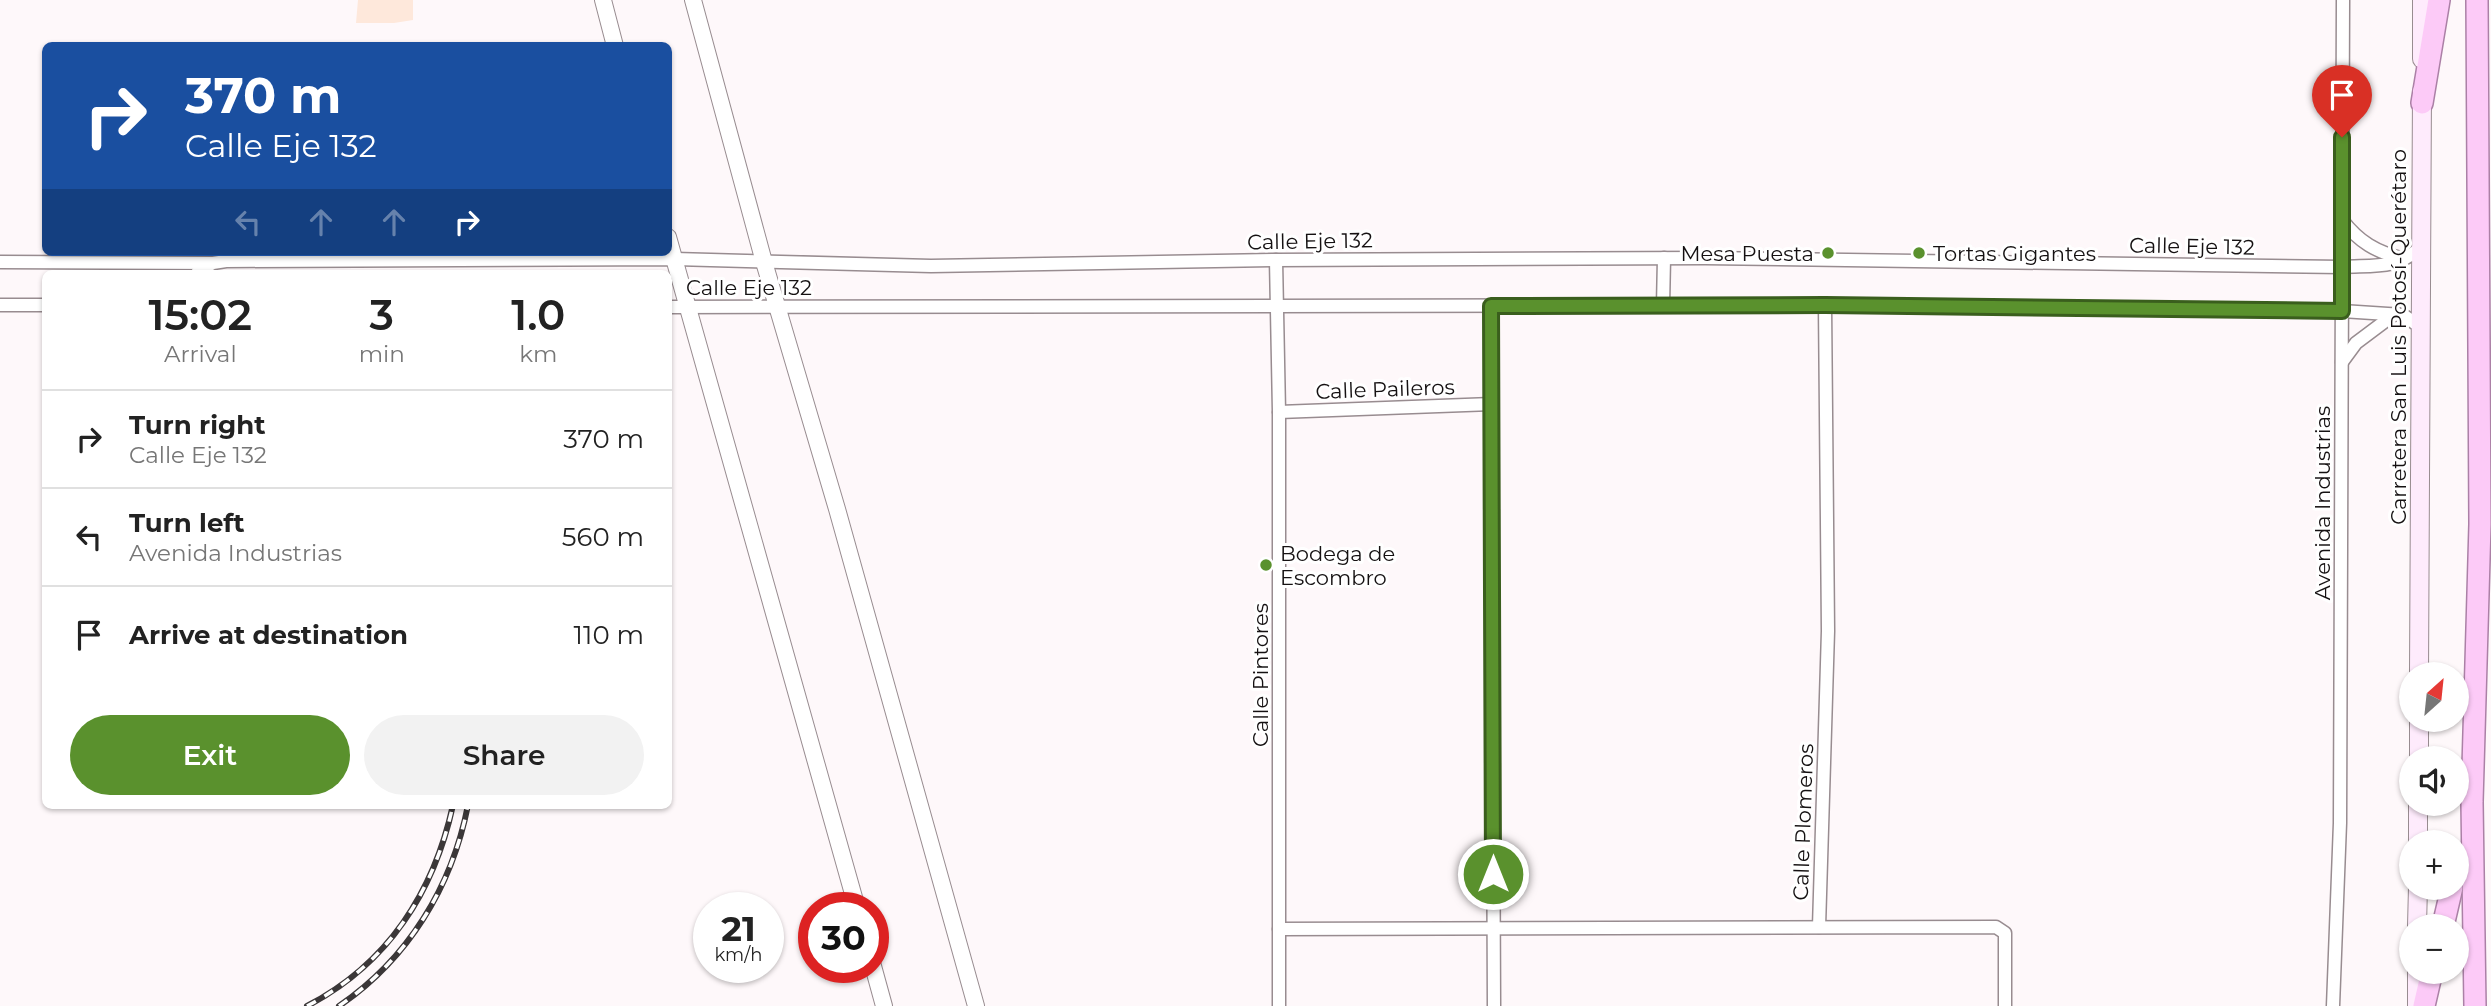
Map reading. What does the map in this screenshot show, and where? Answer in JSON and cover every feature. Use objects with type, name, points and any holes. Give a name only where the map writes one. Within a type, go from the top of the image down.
[{"type":"highway","points":[[2422,103],[2440,0]]},
{"type":"highway","points":[[2474,1006],[2472,802],[2480,524],[2477,0]]},
{"type":"highway","points":[[2465,830],[2472,802]]},
{"type":"highway","points":[[2424,1006],[2429,984]]},
{"type":"main road","name":"Carretera San Luis Potosí-Querétaro","points":[[2419,662],[2422,0]]},
{"type":"main road","points":[[2417,984],[2417,1006]]},
{"type":"street","points":[[603,0],[614,42]]},
{"type":"street","points":[[693,0],[776,306],[837,509],[976,1006]]},
{"type":"street","name":"Avenida Industrias","points":[[2333,1006],[2340,823],[2343,0]]},
{"type":"street","points":[[2342,220],[2354,236],[2383,253],[2407,260],[2421,247]]},
{"type":"street","points":[[672,250],[853,892]]},
{"type":"street","points":[[1663,306],[1664,258]]},
{"type":"street","name":"Calle Eje 132","points":[[0,262],[675,259],[944,266],[1276,260],[1664,258],[2342,267],[2407,260]]},
{"type":"street","name":"Calle Pintores","points":[[1276,260],[1279,412],[1279,1006]]},
{"type":"street","name":"Calle Eje 132","points":[[202,270],[213,263]]},
{"type":"street","points":[[0,305],[42,305]]},
{"type":"street","name":"Calle Eje 132","points":[[672,307],[1825,305],[2342,311],[2396,313],[2422,328]]},
{"type":"street","name":"Calle Plomeros","points":[[1279,929],[1819,927],[1828,631],[1825,305]]},
{"type":"street","points":[[1491,306],[1494,1006]]},
{"type":"street","points":[[2342,362],[2356,343],[2396,313]]},
{"type":"street","name":"Calle Paileros","points":[[1279,412],[1492,404]]},
{"type":"street","points":[[1819,927],[1996,926],[2005,933],[2005,1006]]},
{"type":"street","points":[[878,983],[884,1006]]},
{"type":"shaded area","points":[[358,0],[413,0],[413,20],[356,23]]},
{"type":"railway","points":[[307,1006],[336,989],[361,969],[384,947],[403,922],[434,867],[452,809]]},
{"type":"railway","points":[[339,1006],[386,966],[423,919],[451,864],[467,809]]},
{"type":"place","name":"Mesa Puesta","points":[[1828,253]]},
{"type":"place","name":"Tortas Gigantes","points":[[1919,253]]},
{"type":"place","name":"Bodega de Escombro","points":[[1266,565]]},
{"type":"route","points":[[1493,874],[1491,306],[1825,305],[2342,311],[2342,137]]}]
